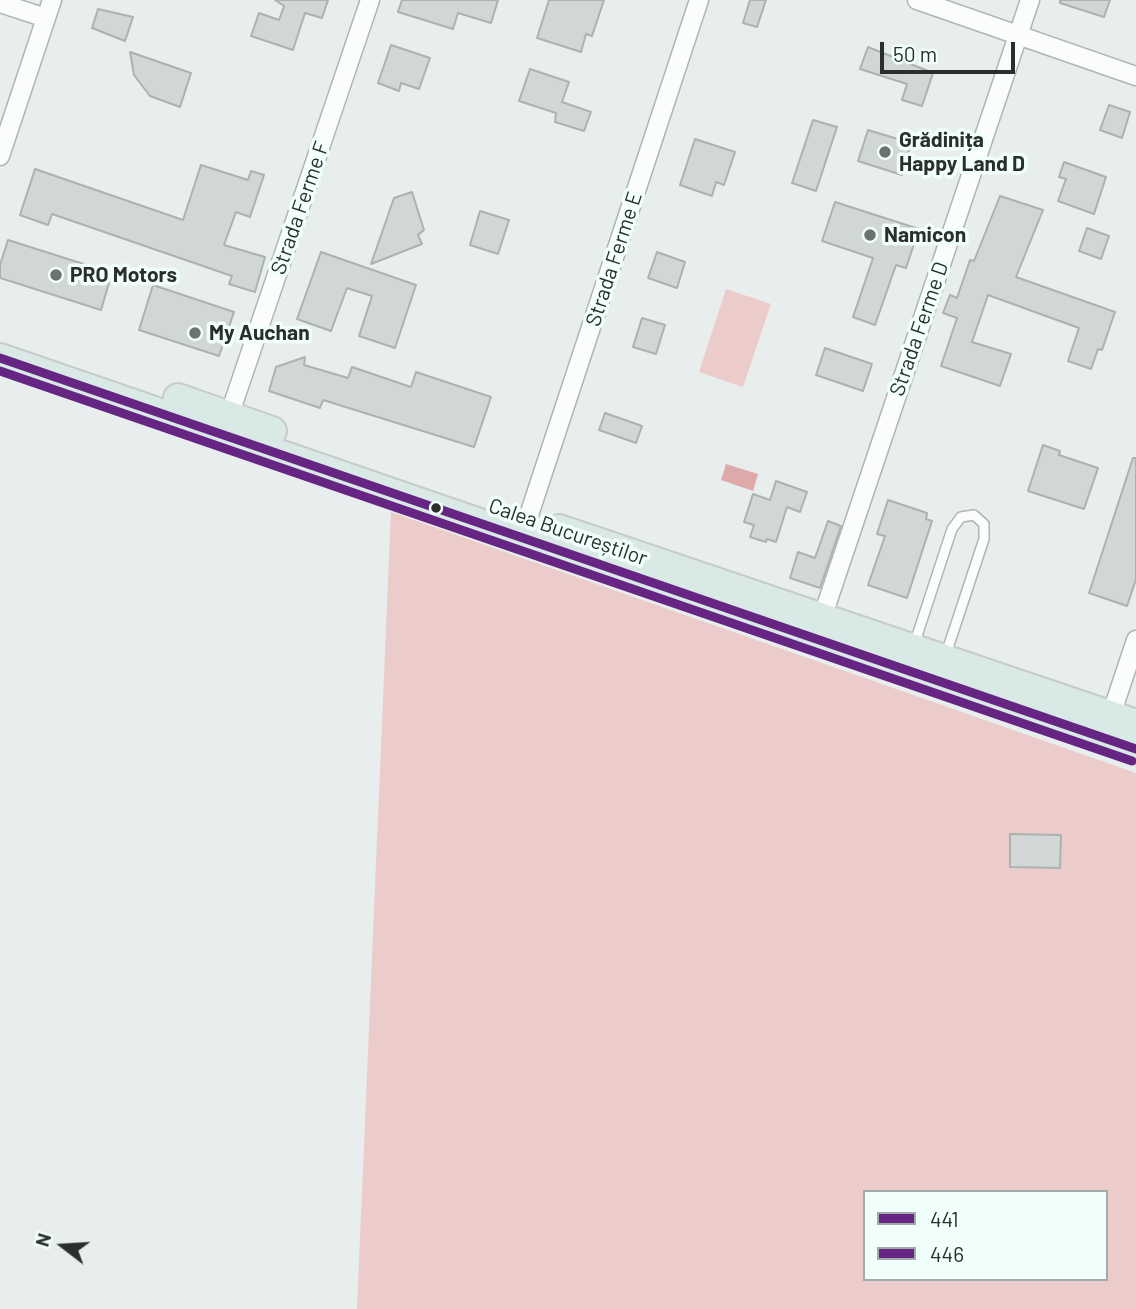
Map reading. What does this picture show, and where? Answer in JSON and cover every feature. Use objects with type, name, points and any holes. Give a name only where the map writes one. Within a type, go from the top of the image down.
[{"type":"highway","name":"Calea Bucureștilor","points":[[0,337],[1123,720]]},
{"type":"highway","name":"Calea Bucureștilor","points":[[0,358],[1136,749]]},
{"type":"street","points":[[0,156],[52,0]]},
{"type":"street","name":"Strada Ferme F","points":[[229,416],[370,0]]},
{"type":"street","name":"Strada Ferme E","points":[[528,518],[699,0]]},
{"type":"street","points":[[917,0],[1136,76]]},
{"type":"street","name":"Strada Ferme D","points":[[822,618],[1030,0]]},
{"type":"street","points":[[0,3],[46,18]]},
{"type":"street","points":[[1123,720],[1136,640]]},
{"type":"lane","points":[[913,649],[952,529],[961,517],[974,515],[984,524],[984,539],[945,659]]},
{"type":"shaded area","points":[[726,289],[771,304],[743,387],[699,372]]},
{"type":"shaded area","points":[[726,464],[758,474],[753,491],[721,480]]},
{"type":"shaded area","points":[[391,512],[1136,773],[1136,1309],[357,1309]]},
{"type":"building","points":[[275,0],[328,0],[322,18],[305,13],[293,50],[251,36],[259,13],[279,20],[284,6]]},
{"type":"building","points":[[402,0],[498,0],[491,23],[458,13],[453,29],[398,12]]},
{"type":"building","points":[[549,0],[604,0],[592,36],[586,34],[581,52],[537,38]]},
{"type":"building","points":[[750,0],[766,0],[757,27],[743,23]]},
{"type":"building","points":[[1060,0],[1110,0],[1104,17],[1060,3]]},
{"type":"building","points":[[98,9],[133,17],[125,41],[92,28]]},
{"type":"building","points":[[391,45],[430,58],[419,89],[401,83],[399,91],[378,83]]},
{"type":"building","points":[[868,47],[933,73],[922,106],[902,100],[907,84],[860,69]]},
{"type":"building","points":[[130,52],[191,73],[180,107],[150,96],[134,75]]},
{"type":"building","points":[[530,69],[569,82],[562,102],[591,112],[584,131],[555,122],[556,113],[519,101]]},
{"type":"building","points":[[1109,105],[1130,112],[1122,138],[1100,130]]},
{"type":"building","points":[[813,120],[837,127],[816,191],[792,183]]},
{"type":"building","name":"Grădinița Happy Land D","points":[[868,130],[911,143],[902,175],[858,161]]},
{"type":"building","points":[[695,139],[735,152],[724,185],[716,182],[712,196],[680,185]]},
{"type":"building","points":[[1064,162],[1106,177],[1094,214],[1058,201],[1066,179],[1059,177]]},
{"type":"building","points":[[201,165],[248,180],[251,171],[264,175],[250,217],[236,212],[224,245],[265,257],[255,292],[229,284],[232,276],[52,214],[48,225],[20,215],[35,169],[183,220]]},
{"type":"building","points":[[412,192],[424,230],[418,235],[422,244],[371,264],[394,198]]},
{"type":"building","points":[[1000,196],[1043,210],[1016,277],[1115,312],[1102,350],[1098,349],[1091,369],[1068,361],[1079,328],[988,295],[972,342],[1011,354],[1000,386],[941,366],[957,318],[943,313],[950,295],[957,298],[970,260],[974,261]]},
{"type":"building","name":"Namicon","points":[[835,202],[919,229],[906,268],[896,265],[875,325],[853,317],[873,258],[822,241]]},
{"type":"building","points":[[480,211],[509,220],[498,254],[470,245]]},
{"type":"building","points":[[1087,228],[1109,236],[1101,259],[1079,251]]},
{"type":"building","name":"PRO Motors","points":[[8,240],[112,273],[101,310],[0,278],[0,265]]},
{"type":"building","points":[[321,252],[416,285],[395,348],[359,336],[372,296],[347,288],[331,331],[297,319]]},
{"type":"building","points":[[657,252],[685,262],[677,288],[648,278]]},
{"type":"building","points":[[153,285],[234,312],[219,356],[139,330]]},
{"type":"building","points":[[642,318],[665,325],[656,354],[633,347]]},
{"type":"building","points":[[825,348],[872,364],[863,391],[816,375]]},
{"type":"building","points":[[305,357],[304,365],[348,378],[352,367],[411,387],[416,372],[491,397],[474,447],[323,400],[320,408],[269,391],[276,367]]},
{"type":"building","points":[[605,413],[642,426],[636,443],[599,430]]},
{"type":"building","points":[[1043,445],[1060,451],[1059,455],[1098,468],[1084,509],[1028,491]]},
{"type":"building","points":[[1133,458],[1136,458],[1136,579],[1127,606],[1089,593]]},
{"type":"building","points":[[776,481],[807,492],[800,512],[787,507],[776,542],[767,539],[766,542],[750,537],[754,525],[744,522],[753,494],[770,500]]},
{"type":"building","points":[[888,500],[927,513],[926,519],[932,521],[907,598],[868,585],[885,536],[877,534]]},
{"type":"building","points":[[828,521],[841,526],[820,588],[790,578],[798,552],[815,558]]},
{"type":"building","points":[[1010,834],[1061,835],[1060,868],[1010,867]]},
{"type":"transit line","name":"441","points":[[0,358],[1136,749]]},
{"type":"transit line","name":"446","points":[[0,371],[1132,761]]},
{"type":"place","name":"Grădinița Happy Land D","points":[[885,152]]},
{"type":"place","name":"Namicon","points":[[870,235]]},
{"type":"place","name":"PRO Motors","points":[[56,275]]},
{"type":"place","name":"My Auchan","points":[[195,333]]}]
